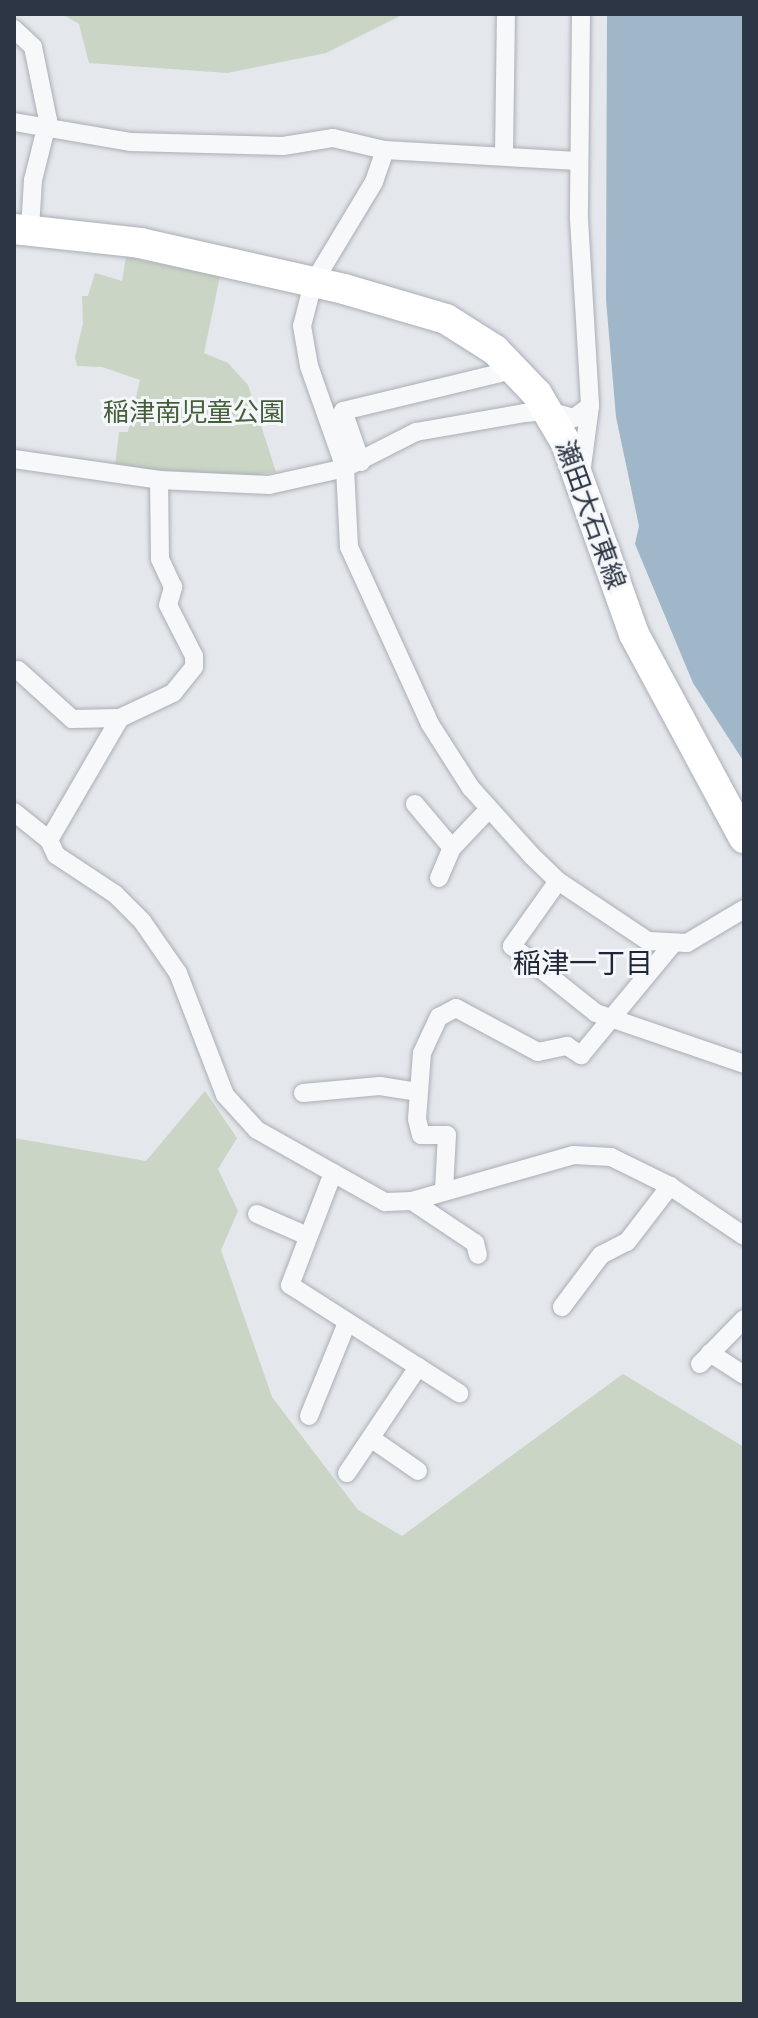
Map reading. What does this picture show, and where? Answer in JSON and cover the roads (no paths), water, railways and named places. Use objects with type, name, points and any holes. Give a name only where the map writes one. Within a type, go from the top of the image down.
[{"type":"main road","name":"瀬田大石東線","points":[[22,229],[140,243],[313,283],[417,309],[476,335],[515,368],[549,411],[581,475],[634,634],[744,838]]},
{"type":"street","points":[[504,154],[506,14]]},
{"type":"street","points":[[581,14],[578,161],[590,406],[581,475]]},
{"type":"street","points":[[14,29],[33,47],[46,128],[22,229]]},
{"type":"street","points":[[14,122],[131,142],[283,146],[333,138],[385,150],[504,154],[578,161]]},
{"type":"street","points":[[353,465],[303,344],[305,305],[313,283],[374,182],[385,150]]},
{"type":"street","points":[[500,373],[343,411],[353,465],[349,547],[430,724],[488,810],[558,881],[648,941],[672,945],[700,937],[744,909]]},
{"type":"street","points":[[14,459],[159,480],[269,485],[353,465],[416,432],[549,411],[574,418],[590,406]]},
{"type":"street","points":[[18,670],[72,719],[120,718],[173,693],[194,667],[194,656],[168,605],[173,587],[160,559],[159,480]]},
{"type":"street","points":[[49,840],[120,718]]},
{"type":"street","points":[[415,804],[452,848]]},
{"type":"street","points":[[439,878],[452,848],[488,810]]},
{"type":"street","points":[[14,812],[49,840],[56,855],[129,905],[178,973],[205,1032],[211,1066],[241,1118],[333,1173],[385,1202],[412,1201],[444,1190],[593,1154],[670,1186],[744,1236]]},
{"type":"street","points":[[558,881],[512,946],[596,1013],[744,1064]]},
{"type":"street","points":[[444,1190],[447,1135],[421,1135],[419,1092],[422,1053],[439,1017],[456,1008],[538,1052],[567,1046],[581,1055],[672,945]]},
{"type":"street","points":[[343,1069],[345,1089]]},
{"type":"street","points":[[303,1093],[380,1086],[419,1092]]},
{"type":"street","points":[[333,1173],[290,1285],[459,1393]]},
{"type":"street","points":[[562,1307],[601,1255],[627,1242],[670,1186]]},
{"type":"street","points":[[412,1201],[475,1243],[478,1255]]},
{"type":"street","points":[[257,1214],[307,1236]]},
{"type":"street","points":[[744,1319],[705,1359],[744,1375]]},
{"type":"street","points":[[309,1416],[347,1323]]},
{"type":"street","points":[[347,1473],[418,1367]]},
{"type":"street","points":[[372,1439],[418,1471]]},
{"type":"water","points":[[607,14],[744,14],[744,762],[693,683],[635,544],[639,526],[616,417],[606,300]]},
{"type":"district","name":"稲津一丁目","points":[[583,964]]},
{"type":"park label","name":"稲津南児童公園","points":[[194,413]]}]
